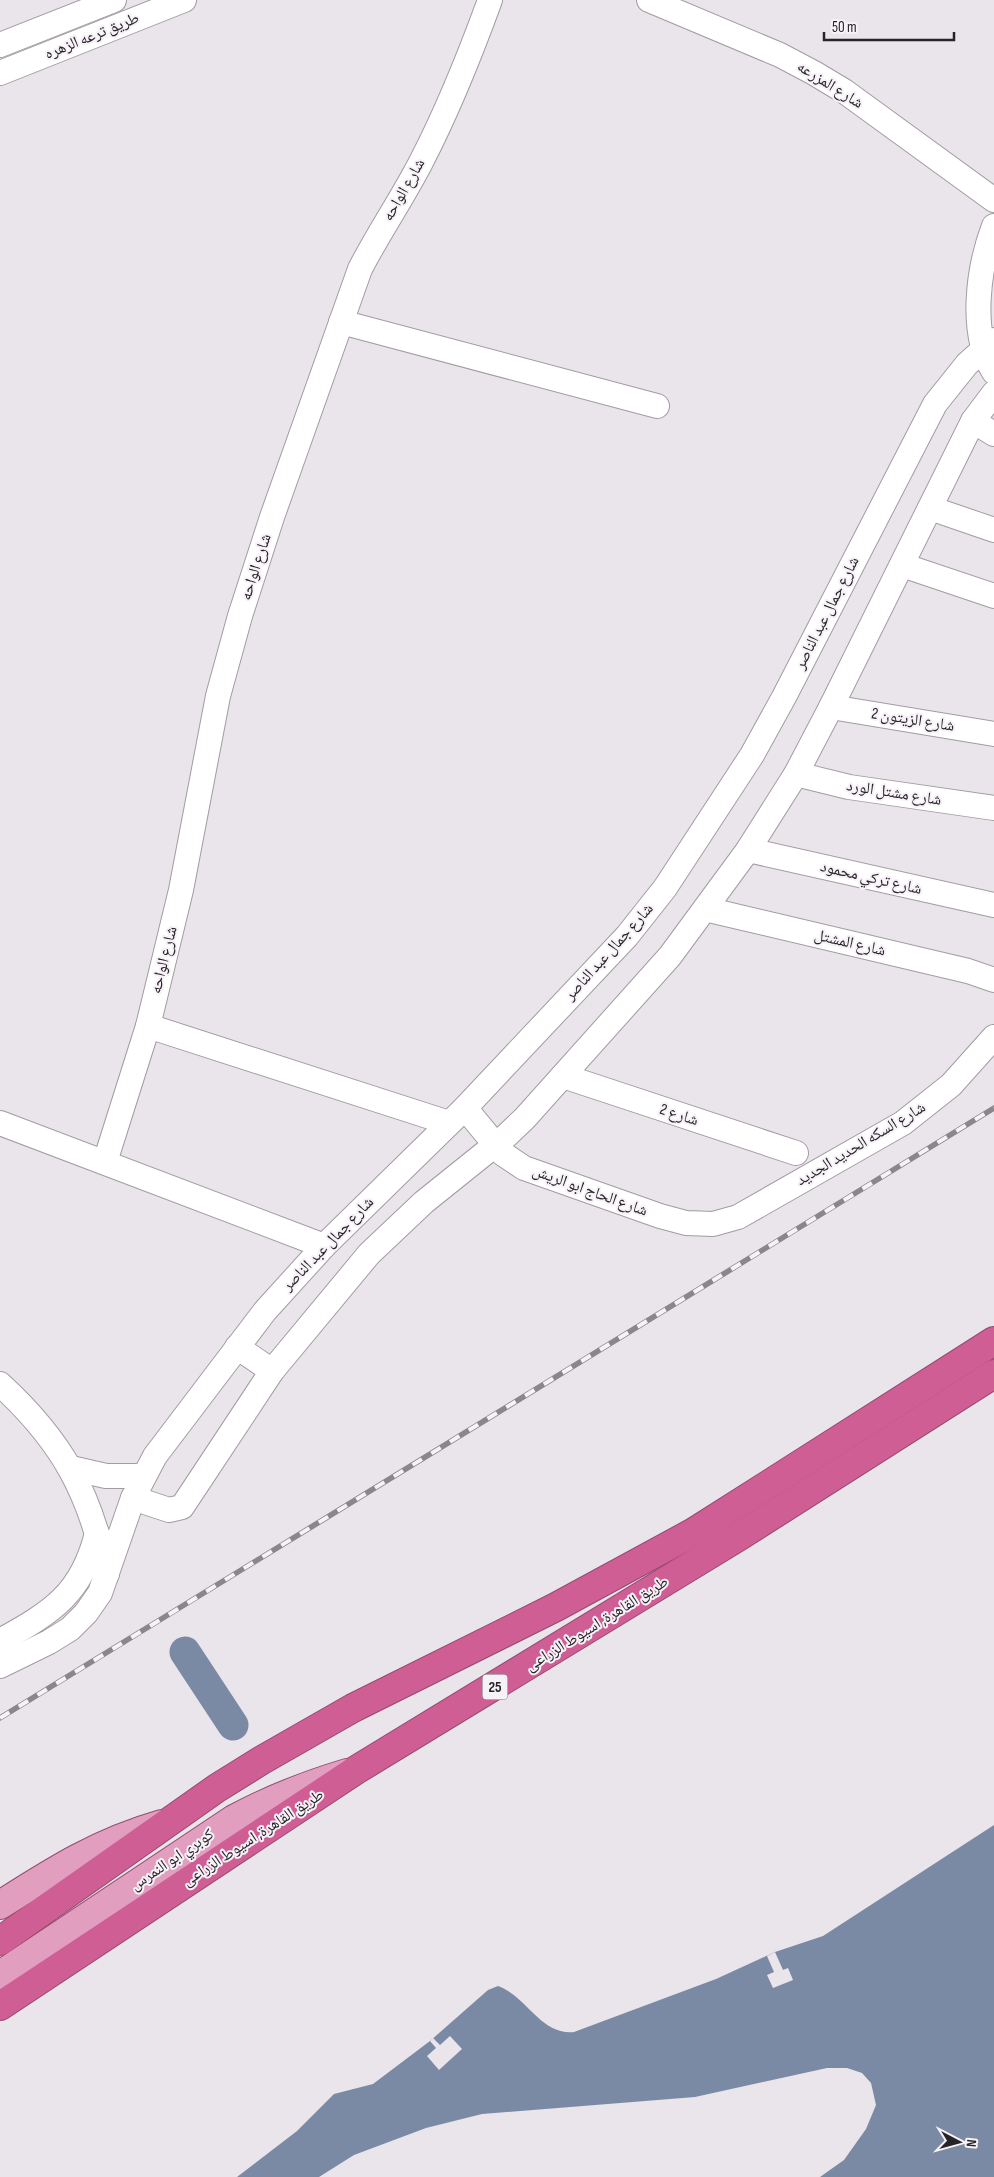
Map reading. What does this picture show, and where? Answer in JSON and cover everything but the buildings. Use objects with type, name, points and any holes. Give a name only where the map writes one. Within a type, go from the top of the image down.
[{"type":"highway","name":"طريق القاهرة, اسيوط الزراعى","points":[[0,1940],[166,1823],[262,1760],[353,1708],[556,1607],[694,1532],[994,1341]]},
{"type":"highway","name":"طريق القاهرة, اسيوط الزراعى","points":[[0,2006],[356,1770],[729,1543],[994,1374]]},
{"type":"main road","name":"كوبري ابو النمرس","points":[[0,1975],[234,1819],[267,1801],[302,1786],[356,1770]]},
{"type":"main road","points":[[0,1905],[67,1862],[91,1850],[115,1839],[166,1823]]},
{"type":"street","name":"طريق ترعه الزهره","points":[[0,46],[114,0]]},
{"type":"street","name":"طريق ترعه الزهره","points":[[0,73],[184,0]]},
{"type":"street","name":"شارع الواحه","points":[[105,1162],[148,1026],[181,890],[218,696],[240,616],[272,517],[360,269],[377,236],[420,164],[469,58],[490,0]]},
{"type":"street","name":"شارع المزرعه","points":[[649,0],[780,55],[814,73],[844,91],[994,200]]},
{"type":"street","points":[[994,226],[982,266],[980,293],[980,338],[988,344],[987,362],[994,372]]},
{"type":"street","points":[[341,322],[657,406]]},
{"type":"street","name":"شارع جمال عبد الناصر","points":[[0,1666],[49,1642],[70,1629],[90,1606],[100,1593],[133,1498],[144,1476],[160,1449],[237,1347],[293,1278],[457,1116],[626,936],[665,888],[752,755],[784,697],[935,404],[950,384],[988,344]]},
{"type":"street","points":[[133,1498],[169,1510],[182,1507],[272,1371],[369,1254],[424,1202],[525,1118],[670,956],[748,850],[796,774],[832,707],[973,421],[994,393]]},
{"type":"street","points":[[973,421],[994,434]]},
{"type":"street","points":[[930,508],[994,530]]},
{"type":"street","points":[[902,565],[994,596]]},
{"type":"street","name":"شارع الزيتون 2","points":[[832,707],[994,734]]},
{"type":"street","name":"شارع مشتل الورد","points":[[796,774],[850,787],[994,808]]},
{"type":"street","name":"شارع تركي محمود","points":[[748,850],[994,905]]},
{"type":"street","name":"شارع المشتل","points":[[705,909],[968,971],[994,980]]},
{"type":"street","points":[[148,1026],[457,1116]]},
{"type":"street","name":"شارع السكه الحديد الجديد","points":[[738,1216],[902,1123],[951,1085],[994,1037]]},
{"type":"street","name":"شارع 2","points":[[562,1076],[796,1153]]},
{"type":"street","name":"شارع الحاج ابو الريش","points":[[457,1116],[496,1144],[503,1154],[524,1168],[660,1216],[686,1223],[713,1224],[738,1216]]},
{"type":"street","points":[[0,1123],[324,1246]]},
{"type":"street","points":[[237,1347],[272,1371]]},
{"type":"street","points":[[0,1384],[51,1438],[71,1468],[97,1533],[107,1574]]},
{"type":"street","points":[[71,1468],[106,1476],[144,1476]]},
{"type":"street","points":[[0,1641],[48,1613],[72,1589],[88,1562],[97,1533]]},
{"type":"water","points":[[994,1825],[994,2177],[820,2177],[844,2160],[866,2129],[876,2105],[871,2083],[862,2073],[847,2068],[827,2068],[695,2097],[482,2114],[426,2128],[354,2155],[319,2177],[237,2177],[297,2131],[334,2094],[373,2084],[430,2041],[488,1990],[498,1986],[518,1998],[552,2028],[574,2032],[716,1979],[775,1952],[823,1936]]},
{"type":"pier","points":[[775,1952],[783,1970],[788,1968],[793,1980],[773,1988],[767,1975],[774,1972],[767,1956]]},
{"type":"pier","points":[[450,2036],[462,2049],[439,2070],[427,2056],[436,2048],[430,2041],[433,2038],[440,2045]]},
{"type":"waterway","points":[[185,1652],[233,1725]]},
{"type":"railway","points":[[0,1718],[994,1108]]}]
